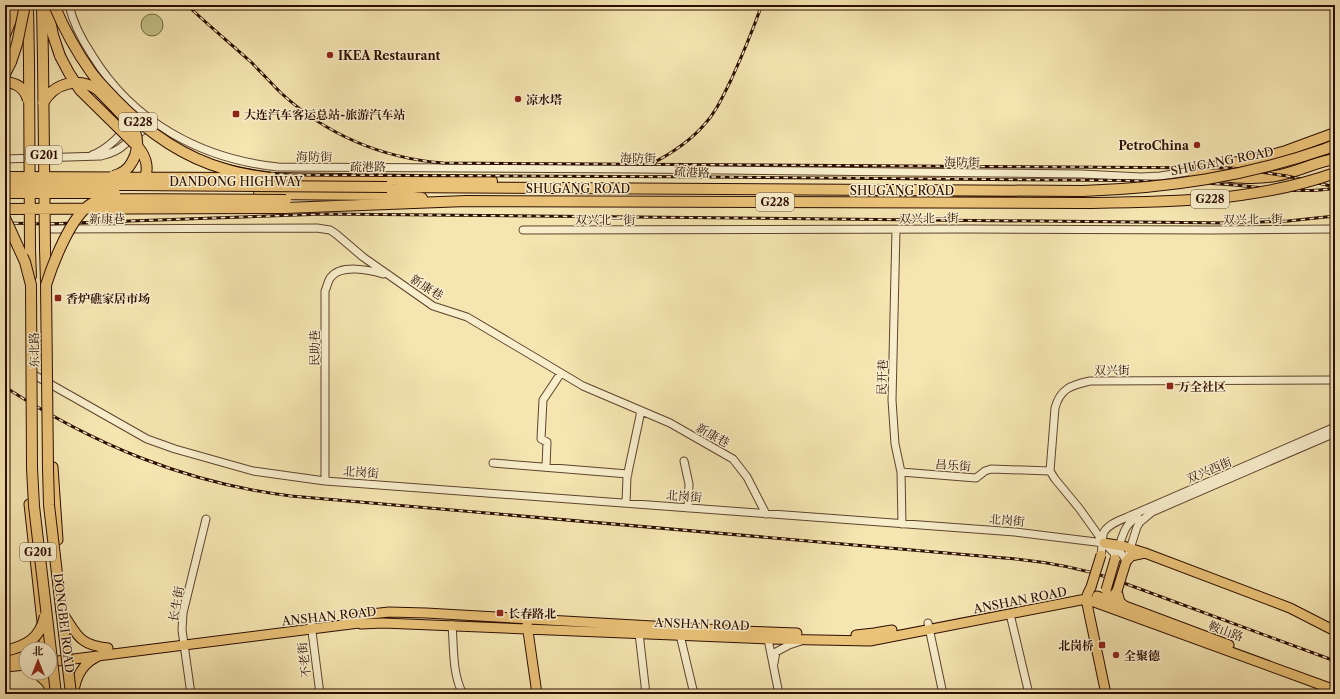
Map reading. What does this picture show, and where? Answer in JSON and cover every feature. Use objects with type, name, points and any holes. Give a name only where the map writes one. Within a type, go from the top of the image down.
[{"type":"highway","points":[[5,35],[17,5]]},
{"type":"highway","points":[[5,74],[17,44],[24,5]]},
{"type":"highway","name":"东北路","points":[[28,5],[32,468],[42,607],[57,692]]},
{"type":"highway","name":"东北路","points":[[42,5],[48,468],[50,505],[74,691]]},
{"type":"highway","points":[[47,5],[60,56],[80,90],[138,147],[146,158],[144,182],[137,188],[124,193]]},
{"type":"highway","name":"DANDONG HIGHWAY","points":[[54,5],[77,51],[92,73],[140,124],[178,150],[199,160],[245,175],[270,178]]},
{"type":"highway","points":[[5,82],[13,83],[24,90],[29,102]]},
{"type":"highway","points":[[44,102],[50,93],[60,86],[74,83],[87,84],[98,90],[132,127],[135,132],[137,146],[134,158],[131,164],[122,173],[108,177]]},
{"type":"highway","points":[[1215,171],[1226,165],[1286,150],[1335,133]]},
{"type":"highway","name":"SHUGANG ROAD","points":[[750,189],[1083,191],[1146,188],[1214,178],[1272,166],[1335,145]]},
{"type":"highway","points":[[1194,172],[1215,171],[1255,178],[1277,176],[1320,162],[1335,159]]},
{"type":"highway","points":[[1250,160],[1248,164],[1249,173],[1255,178]]},
{"type":"highway","name":"SHUGANG ROAD","points":[[466,201],[1083,203],[1184,201],[1223,198],[1288,187],[1335,173]]},
{"type":"highway","points":[[5,177],[270,178]]},
{"type":"highway","name":"疏港路","points":[[270,178],[387,183],[750,189]]},
{"type":"highway","points":[[5,184],[387,183]]},
{"type":"highway","name":"DANDONG HIGHWAY","points":[[5,193],[387,195],[466,201]]},
{"type":"highway","points":[[46,285],[52,266],[72,225],[83,210],[100,200],[286,204]]},
{"type":"highway","points":[[5,209],[286,204],[343,200],[387,205],[466,201]]},
{"type":"highway","points":[[5,218],[25,262],[31,281]]},
{"type":"highway","points":[[6,660],[34,639],[39,632],[43,624],[42,607]]},
{"type":"main road","points":[[5,18],[10,5]]},
{"type":"main road","points":[[24,5],[25,112],[37,158],[50,229],[52,402]]},
{"type":"main road","name":"东北路","points":[[38,5],[37,158],[34,249],[39,395]]},
{"type":"main road","points":[[27,388],[37,158],[47,5]]},
{"type":"main road","points":[[34,249],[50,229]]},
{"type":"main road","points":[[31,281],[31,319],[39,378]]},
{"type":"main road","points":[[27,407],[29,506],[42,607],[44,641]]},
{"type":"main road","name":"DONGBEI ROAD","points":[[57,692],[60,657],[59,620],[46,512],[39,414],[36,440],[38,506],[59,620]]},
{"type":"main road","points":[[52,422],[53,468],[58,539],[60,657],[74,691]]},
{"type":"main road","points":[[27,456],[36,440]]},
{"type":"main road","points":[[52,441],[43,456],[53,468]]},
{"type":"main road","name":"北岗街","points":[[1104,543],[1145,552],[1290,608],[1335,631]]},
{"type":"main road","points":[[1125,606],[1120,602],[1117,591],[1126,562],[1132,556],[1145,552]]},
{"type":"main road","points":[[1101,555],[1089,593],[1091,622],[1106,694]]},
{"type":"main road","points":[[1091,622],[1092,614],[1102,597],[1115,558]]},
{"type":"main road","points":[[1102,597],[1117,591]]},
{"type":"main road","name":"ANSHAN ROAD","points":[[311,626],[383,622],[768,639],[870,641],[929,626],[1089,593],[1335,690]]},
{"type":"main road","name":"ANSHAN ROAD","points":[[60,657],[100,655],[184,642],[311,626],[358,618],[362,615],[389,612],[526,618],[740,631],[862,635],[1010,614],[1089,593]]},
{"type":"main road","name":"鞍山路","points":[[1102,597],[1335,684]]},
{"type":"main road","points":[[33,641],[42,607]]},
{"type":"main road","points":[[526,618],[537,694]]},
{"type":"main road","points":[[59,620],[89,645],[108,648]]},
{"type":"main road","name":"ANSHAN ROAD","points":[[60,657],[108,648],[184,642]]},
{"type":"main road","points":[[74,691],[77,678],[86,664],[100,655]]},
{"type":"main road","points":[[6,660],[18,657]]},
{"type":"main road","points":[[6,660],[18,659]]},
{"type":"main road","points":[[6,660],[18,664]]},
{"type":"main road","points":[[45,681],[57,692]]},
{"type":"main road","points":[[52,681],[57,692]]},
{"type":"street","name":"海防街","points":[[70,5],[77,28],[87,48],[102,71],[134,107],[158,124],[196,146],[232,158],[278,167],[1082,174],[1141,177],[1194,172]]},
{"type":"street","points":[[85,157],[97,153],[107,146],[132,122],[134,107]]},
{"type":"street","points":[[5,159],[101,156],[123,147],[143,129],[158,124]]},
{"type":"street","name":"新康巷","points":[[50,229],[324,228],[330,230],[363,257],[433,306],[467,317],[582,386],[670,423],[733,459],[746,477],[766,514]]},
{"type":"street","name":"双兴北一街","points":[[524,230],[1335,229]]},
{"type":"street","name":"民开巷","points":[[896,230],[892,400],[895,444],[901,472],[902,524]]},
{"type":"street","points":[[350,269],[358,266],[362,262],[363,257]]},
{"type":"street","name":"民助巷","points":[[325,481],[325,291],[331,276],[340,271],[365,269],[389,275]]},
{"type":"street","points":[[546,467],[547,442],[541,439],[544,400],[561,373]]},
{"type":"street","name":"北岗街","points":[[39,378],[147,438],[175,449],[240,469],[325,481],[1015,532],[1104,543]]},
{"type":"street","name":"双兴街","points":[[1050,471],[1054,417],[1058,400],[1061,394],[1068,388],[1077,384],[1090,381],[1335,380]]},
{"type":"street","points":[[626,503],[628,474],[640,411]]},
{"type":"street","name":"双兴西街","points":[[1081,540],[1098,535],[1110,526],[1132,515],[1335,427]]},
{"type":"street","name":"双兴西街","points":[[1126,562],[1137,527],[1140,522],[1152,512],[1335,433]]},
{"type":"street","points":[[684,462],[689,484],[688,508]]},
{"type":"street","points":[[493,463],[628,474]]},
{"type":"street","name":"昌乐街","points":[[901,472],[976,478],[985,471],[991,469],[1050,471]]},
{"type":"street","points":[[1050,471],[1104,543],[1114,553],[1115,558]]},
{"type":"street","points":[[1124,530],[1136,517],[1152,512]]},
{"type":"street","points":[[1115,558],[1125,522],[1132,515]]},
{"type":"street","name":"长生街","points":[[191,694],[182,630],[183,613],[206,519]]},
{"type":"street","points":[[1101,555],[1105,530]]},
{"type":"street","points":[[1119,547],[1126,562]]},
{"type":"street","points":[[1010,614],[1028,694]]},
{"type":"street","points":[[452,624],[455,669],[463,694]]},
{"type":"street","name":"不老街","points":[[311,626],[320,694]]},
{"type":"street","points":[[929,626],[943,694]]},
{"type":"street","points":[[639,633],[646,694]]},
{"type":"street","points":[[680,635],[694,694]]},
{"type":"street","points":[[768,639],[779,694]]},
{"type":"street","points":[[774,667],[776,652],[789,645],[808,639]]},
{"type":"green space","points":[[152,14],[160,17],[163,25],[160,33],[152,36],[144,33],[141,25],[144,17]]},
{"type":"railway","points":[[59,5],[71,37],[88,68],[108,96],[132,120],[173,145],[205,159],[256,171],[291,175],[1119,180],[1220,184],[1306,191],[1335,188]]},
{"type":"railway","points":[[187,5],[251,62],[281,93],[317,121],[356,142],[377,150],[420,160],[443,163],[1232,168],[1287,176],[1331,186]]},
{"type":"railway","points":[[653,163],[674,151],[687,141],[699,131],[712,115],[731,80],[761,7]]},
{"type":"railway","points":[[5,223],[46,224],[326,214],[1231,223],[1288,221],[1335,216]]},
{"type":"railway","points":[[5,387],[38,408],[72,426],[141,458],[214,482],[252,490],[291,496],[1004,558],[1045,563],[1086,571],[1113,579],[1335,661]]},
{"type":"place","name":"IKEA Restaurant","points":[[330,55]]},
{"type":"place","name":"凉水塔","points":[[518,99]]},
{"type":"place","name":"大连汽车客运总站-旅游汽车站","points":[[236,114]]},
{"type":"place","name":"PetroChina","points":[[1197,145]]},
{"type":"place","name":"香炉礁家居市场","points":[[58,298]]},
{"type":"place","name":"万全社区","points":[[1170,386]]},
{"type":"place","name":"长春路北","points":[[500,613]]},
{"type":"place","name":"北岗桥","points":[[1102,645]]},
{"type":"place","name":"全聚德","points":[[1116,655]]}]
